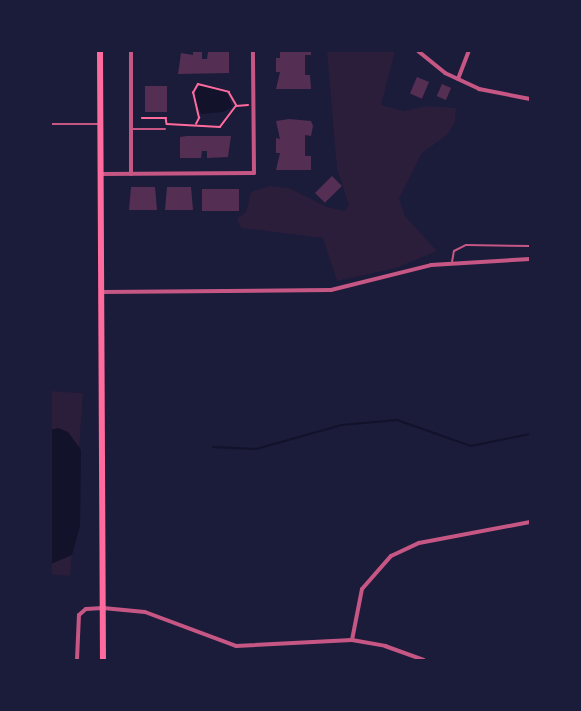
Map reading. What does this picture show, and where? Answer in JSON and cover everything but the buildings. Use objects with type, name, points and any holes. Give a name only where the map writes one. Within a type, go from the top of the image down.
[{"type":"main road","points":[[100,51],[103,660]]},
{"type":"street","points":[[131,51],[131,174]]},
{"type":"street","points":[[100,174],[254,173],[253,51]]},
{"type":"street","points":[[418,51],[434,66],[458,79],[496,94],[530,99]]},
{"type":"street","points":[[458,79],[469,51]]},
{"type":"street","points":[[102,292],[331,290],[452,262],[530,259]]},
{"type":"street","points":[[352,640],[362,589],[391,556],[419,543],[530,522]]},
{"type":"street","points":[[77,660],[79,615],[86,609],[103,608],[145,612],[236,646],[352,640],[386,646],[424,660]]},
{"type":"lane","points":[[51,124],[100,124]]},
{"type":"lane","points":[[131,129],[165,129]]},
{"type":"lane","points":[[452,262],[454,251],[466,245],[530,246]]},
{"type":"path","points":[[196,124],[199,118],[193,92],[198,84],[229,92],[237,106]]},
{"type":"path","points":[[142,118],[166,118],[167,124],[222,126],[237,106],[254,105]]},
{"type":"shaded area","points":[[327,51],[395,51],[381,105],[404,111],[427,106],[456,108],[455,122],[447,135],[422,153],[399,199],[405,216],[437,251],[396,268],[337,281],[323,238],[241,228],[237,219],[246,212],[251,192],[270,186],[289,188],[327,207],[345,211],[349,205],[337,169]]},
{"type":"shaded area","points":[[202,85],[227,93],[232,107],[223,112],[201,114],[195,100],[195,91]]},
{"type":"shaded area","points":[[51,391],[83,393],[70,576],[51,574]]},
{"type":"shaded area","points":[[58,428],[68,432],[81,450],[80,526],[72,555],[51,564],[51,430]]},
{"type":"waterway","points":[[213,447],[256,449],[342,425],[397,420],[471,446],[530,434]]}]
